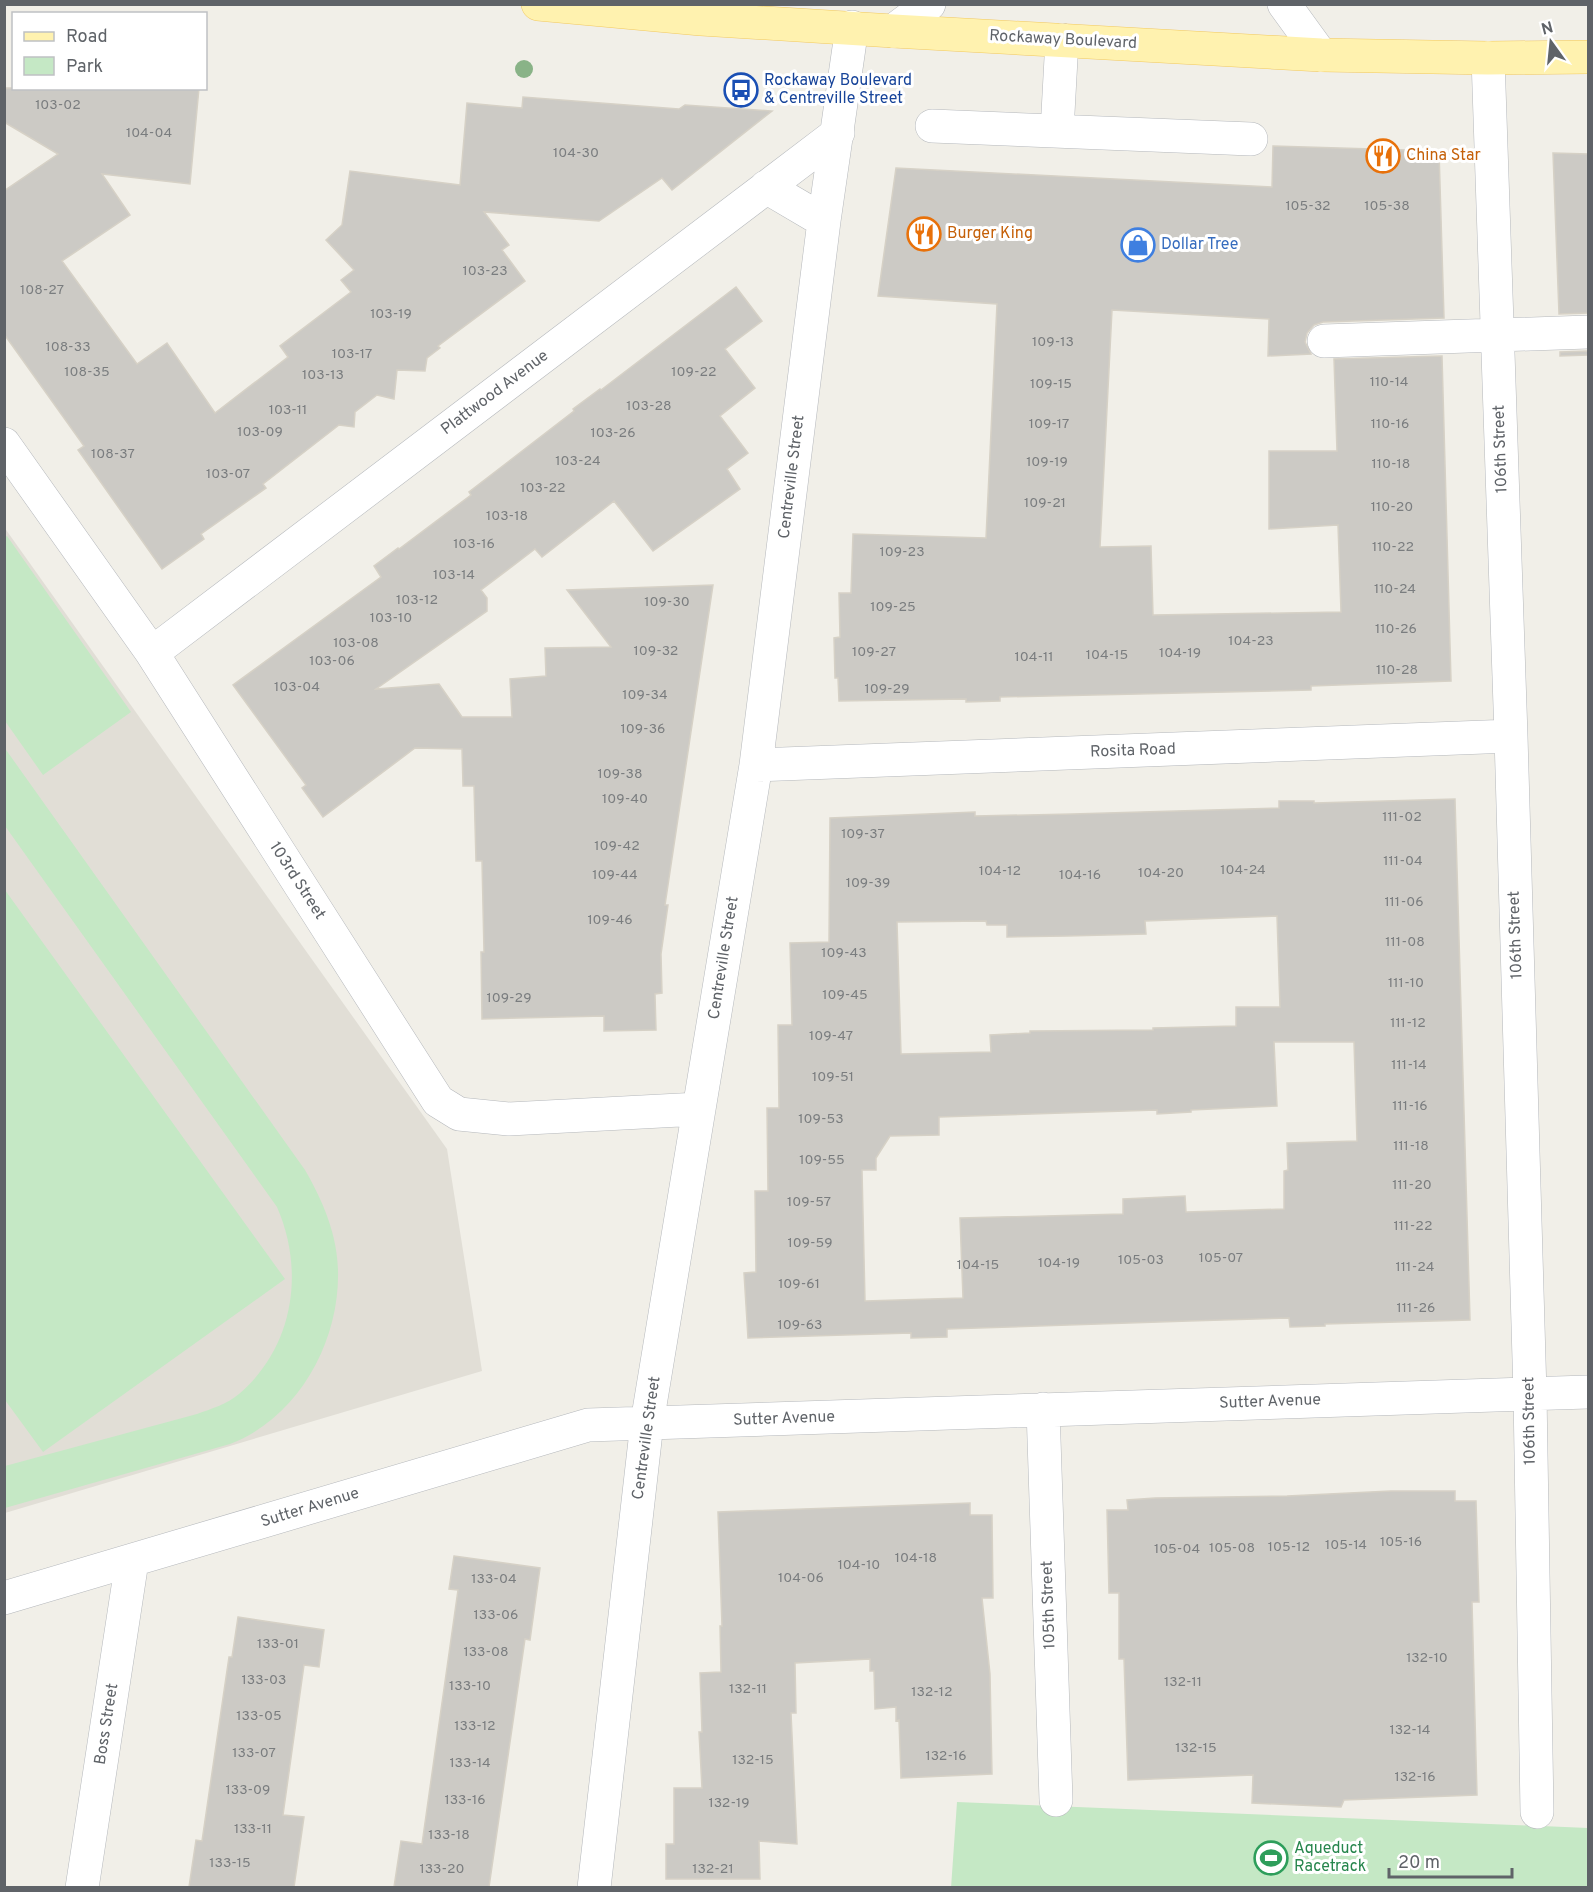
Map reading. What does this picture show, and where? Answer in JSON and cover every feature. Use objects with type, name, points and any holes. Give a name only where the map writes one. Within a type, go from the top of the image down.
[{"type":"main road","name":"Rockaway Boulevard","points":[[538,4],[696,11],[894,31],[1321,55],[1588,57]]},
{"type":"street","points":[[894,31],[929,4]]},
{"type":"street","points":[[1284,4],[1321,55]]},
{"type":"street","name":"Centreville Street","points":[[594,1887],[647,1424],[756,765],[824,221],[852,27]]},
{"type":"street","points":[[1057,131],[1062,40]]},
{"type":"street","name":"106th Street","points":[[1488,58],[1530,1394],[1537,1812]]},
{"type":"street","points":[[932,126],[1251,139]]},
{"type":"street","name":"Plattwood Avenue","points":[[152,653],[838,133]]},
{"type":"street","points":[[766,187],[824,221]]},
{"type":"street","points":[[1324,341],[1588,332]]},
{"type":"street","name":"103rd Street","points":[[4,444],[152,653],[438,1101],[459,1114],[509,1119],[699,1109]]},
{"type":"street","name":"Rosita Road","points":[[756,765],[1511,736]]},
{"type":"street","name":"Sutter Avenue","points":[[4,1598],[588,1425],[1588,1392]]},
{"type":"street","name":"105th Street","points":[[1043,1409],[1056,1800]]},
{"type":"street","name":"Boss Street","points":[[82,1887],[132,1561]]},
{"type":"shaded area","points":[[4,527],[447,1149],[482,1371],[5,1513]]},
{"type":"green space","points":[[7,536],[131,712],[43,775],[5,721],[4,538]]},
{"type":"green space","points":[[4,747],[305,1170],[328,1218],[335,1244],[338,1270],[337,1297],[332,1324],[323,1350],[295,1397],[276,1416],[254,1432],[230,1444],[5,1508],[5,1466],[197,1414],[234,1398],[258,1375],[272,1354],[283,1331],[292,1282],[291,1257],[286,1231],[277,1207],[5,826]]},
{"type":"green space","points":[[5,890],[285,1279],[43,1452],[5,1400]]},
{"type":"green space","name":"Aqueduct Racetrack","points":[[957,1802],[1588,1828],[1588,1887],[951,1888]]},
{"type":"building","points":[[4,88],[12,88],[12,90],[199,90],[190,184],[102,174],[130,215],[62,261],[137,364],[167,343],[215,413],[288,357],[280,346],[351,292],[341,280],[354,270],[326,240],[342,225],[350,171],[460,185],[467,103],[522,108],[523,97],[679,109],[685,105],[772,111],[672,190],[662,178],[599,221],[484,212],[509,245],[502,250],[525,281],[438,346],[440,348],[427,358],[425,371],[397,370],[394,399],[377,395],[355,412],[354,427],[339,425],[263,484],[266,488],[201,534],[204,539],[162,569],[78,450],[84,446],[4,334],[4,191],[58,154],[4,122]]},
{"type":"building","points":[[1273,146],[1439,151],[1444,318],[1323,322],[1314,325],[1307,333],[1305,342],[1311,354],[1268,356],[1269,319],[1112,310],[1100,547],[1151,546],[1153,615],[1341,612],[1338,525],[1269,529],[1269,451],[1337,451],[1334,359],[1442,356],[1451,681],[1311,686],[1311,690],[1000,697],[1000,701],[966,702],[966,699],[839,701],[838,678],[835,678],[834,638],[840,637],[839,593],[851,593],[853,534],[986,538],[997,304],[878,296],[896,168],[1272,187]]},
{"type":"building","points":[[1553,153],[1588,154],[1588,313],[1559,314]]},
{"type":"building","points":[[736,287],[762,321],[725,349],[755,388],[720,416],[748,453],[727,469],[740,489],[653,551],[614,501],[542,557],[535,549],[481,590],[487,598],[487,611],[376,689],[439,684],[462,717],[512,717],[510,679],[546,676],[545,648],[611,647],[567,590],[713,585],[665,905],[668,905],[661,954],[662,993],[655,994],[656,1030],[604,1031],[604,1016],[482,1019],[481,952],[484,952],[482,861],[476,861],[474,786],[463,786],[462,749],[415,748],[323,817],[302,788],[306,785],[233,685],[381,577],[374,566],[471,495],[469,492],[574,411],[573,409]]},
{"type":"building","points":[[1588,351],[1588,355],[1560,356],[1560,352]]},
{"type":"building","points":[[1455,799],[1470,1320],[1290,1327],[1289,1318],[947,1329],[947,1337],[911,1338],[911,1333],[748,1338],[744,1273],[756,1272],[755,1191],[768,1191],[767,1108],[779,1108],[778,1025],[792,1025],[790,943],[829,942],[830,818],[975,812],[975,816],[1279,808],[1279,801],[1314,801],[1314,803]],"holes":[[[1277,916],[1280,1007],[1236,1007],[1236,1026],[1153,1028],[1153,1030],[1030,1031],[1030,1033],[990,1035],[991,1052],[901,1054],[897,922],[986,921],[987,925],[1007,925],[1007,937],[1146,934],[1145,921]],[[1274,1042],[1354,1042],[1357,1141],[1287,1143],[1288,1170],[1284,1171],[1284,1209],[1186,1212],[1185,1196],[1123,1199],[1123,1214],[960,1218],[963,1298],[865,1301],[862,1170],[876,1170],[876,1158],[890,1136],[939,1135],[939,1117],[1157,1110],[1157,1114],[1277,1106]]]},
{"type":"building","points":[[1391,1491],[1455,1491],[1455,1501],[1476,1501],[1479,1602],[1472,1602],[1477,1795],[1344,1800],[1341,1807],[1252,1803],[1253,1775],[1128,1780],[1124,1659],[1119,1659],[1119,1593],[1109,1593],[1107,1510],[1128,1510],[1127,1500],[1155,1498],[1287,1496]]},
{"type":"building","points":[[970,1503],[970,1515],[992,1515],[993,1598],[982,1598],[990,1674],[992,1774],[901,1778],[899,1720],[896,1721],[896,1707],[875,1709],[874,1671],[870,1671],[870,1659],[795,1663],[796,1713],[791,1713],[797,1844],[759,1841],[760,1879],[666,1879],[666,1844],[674,1844],[674,1788],[702,1788],[699,1732],[702,1732],[700,1673],[721,1672],[720,1626],[722,1626],[718,1512]]},
{"type":"building","points":[[454,1556],[540,1568],[530,1640],[525,1639],[489,1887],[394,1887],[401,1841],[422,1844],[458,1590],[449,1589]]},
{"type":"building","points":[[238,1617],[324,1630],[319,1667],[304,1665],[283,1815],[304,1817],[294,1887],[189,1887],[196,1840],[202,1841],[229,1657],[232,1657]]},
{"type":"place","name":"Rockaway Boulevard & Centreville Street","points":[[741,90]]},
{"type":"place","name":"China Star","points":[[1383,156]]},
{"type":"place","name":"Burger King","points":[[924,234]]},
{"type":"place","name":"Dollar Tree","points":[[1138,245]]},
{"type":"place","name":"Aqueduct Racetrack","points":[[1271,1858]]}]
